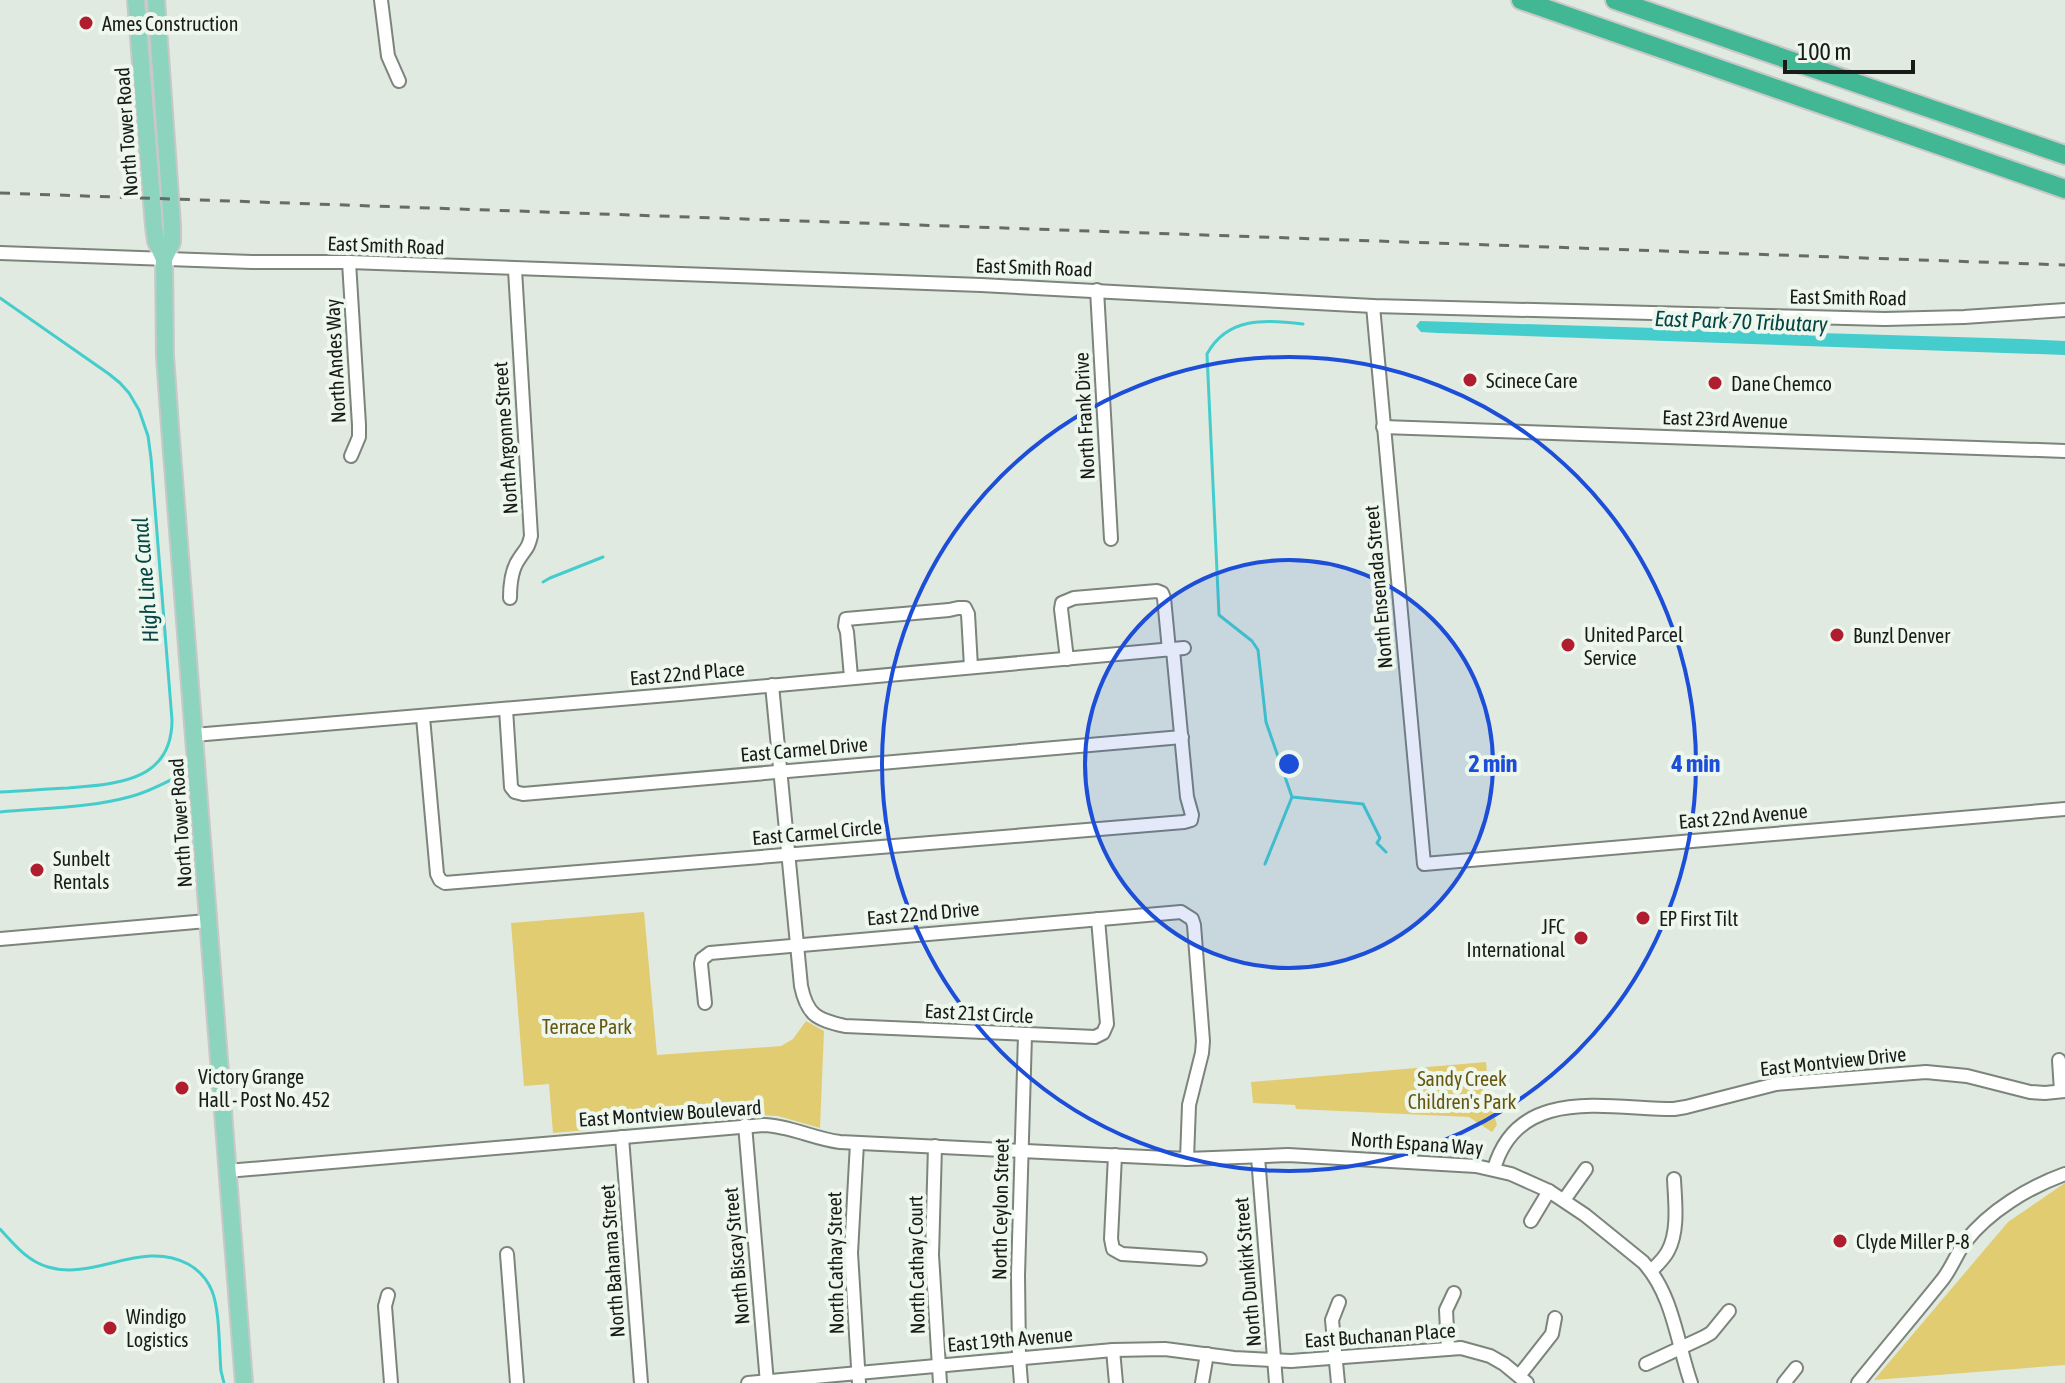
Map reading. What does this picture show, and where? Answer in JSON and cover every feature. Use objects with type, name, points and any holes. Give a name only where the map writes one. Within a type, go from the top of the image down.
[{"type":"highway","points":[[1521,0],[2065,189]]},
{"type":"highway","points":[[1615,0],[2065,155]]},
{"type":"main road","name":"North Tower Road","points":[[136,0],[156,241],[164,259],[169,418],[244,1383]]},
{"type":"main road","name":"North Tower Road","points":[[156,0],[172,225],[172,242],[164,259]]},
{"type":"street","points":[[381,0],[388,56],[399,81]]},
{"type":"street","name":"East Smith Road","points":[[0,253],[981,285],[1373,306],[1885,319],[2065,310]]},
{"type":"street","name":"North Andes Way","points":[[349,262],[359,425],[359,437],[351,456]]},
{"type":"street","name":"North Argonne Street","points":[[510,598],[514,569],[528,548],[531,536],[515,270]]},
{"type":"street","name":"North Frank Drive","points":[[1097,290],[1111,539]]},
{"type":"street","name":"North Ensenada Street","points":[[1373,306],[1424,864]]},
{"type":"street","name":"East 23rd Avenue","points":[[1383,427],[2065,451]]},
{"type":"street","name":"East Carmel Circle","points":[[423,717],[437,874],[445,883],[1191,820],[1175,649],[1162,593],[1074,598],[1062,603],[1067,659]]},
{"type":"street","points":[[851,677],[846,619],[958,608],[965,608],[968,614],[971,667]]},
{"type":"street","name":"East 22nd Place","points":[[194,735],[1175,649]]},
{"type":"street","points":[[772,685],[797,944]]},
{"type":"street","name":"East Carmel Drive","points":[[506,709],[511,787],[523,794],[1182,737]]},
{"type":"street","name":"East 22nd Avenue","points":[[1424,864],[2065,809]]},
{"type":"street","name":"East 22nd Drive","points":[[705,1003],[701,964],[710,953],[1181,912],[1192,919],[1195,929],[1203,1041],[1189,1105],[1187,1159]]},
{"type":"street","name":"East 21st Circle","points":[[797,944],[803,998],[813,1014],[822,1020],[845,1026],[1095,1037],[1103,1033],[1107,1024],[1098,919]]},
{"type":"street","points":[[0,939],[207,921]]},
{"type":"street","name":"North Ceylon Street","points":[[1021,1383],[1018,1275],[1025,1035]]},
{"type":"street","name":"East Montview Drive","points":[[1494,1169],[1505,1142],[1521,1125],[1551,1111],[1571,1107],[1674,1109],[1776,1084],[1926,1072],[1967,1076],[2045,1093],[2063,1091],[2059,1060]]},
{"type":"street","name":"East Montview Boulevard","points":[[227,1171],[745,1125],[779,1126],[823,1139],[857,1143],[1187,1159],[1258,1157]]},
{"type":"street","name":"North Biscay Street","points":[[745,1125],[767,1382]]},
{"type":"street","name":"North Bahama Street","points":[[622,1137],[641,1383]]},
{"type":"street","name":"North Cathay Street","points":[[857,1143],[851,1253],[858,1378]]},
{"type":"street","name":"North Cathay Court","points":[[935,1146],[932,1255],[940,1383]]},
{"type":"street","points":[[1115,1155],[1113,1249],[1122,1254],[1200,1259]]},
{"type":"street","name":"North Espana Way","points":[[1258,1157],[1288,1155],[1464,1165],[1494,1169],[1523,1178],[1549,1191],[1612,1236],[1651,1271],[1667,1302],[1691,1383]]},
{"type":"street","name":"North Dunkirk Street","points":[[1258,1157],[1276,1383]]},
{"type":"street","points":[[1564,1200],[1586,1169]]},
{"type":"street","points":[[1858,1383],[1985,1221],[2035,1187],[2065,1174]]},
{"type":"street","points":[[1651,1271],[1665,1257],[1671,1245],[1674,1179]]},
{"type":"street","points":[[1531,1221],[1549,1191]]},
{"type":"street","points":[[507,1254],[517,1383]]},
{"type":"street","points":[[1448,1349],[1446,1310],[1454,1293]]},
{"type":"street","points":[[388,1295],[385,1306],[391,1383]]},
{"type":"street","points":[[1338,1383],[1332,1320],[1339,1302]]},
{"type":"street","points":[[1646,1364],[1711,1333],[1729,1311]]},
{"type":"street","points":[[1523,1379],[1552,1334],[1555,1318]]},
{"type":"street","name":"East Buchanan Place","points":[[1275,1361],[1461,1348],[1490,1356],[1523,1379]]},
{"type":"street","name":"East 19th Avenue","points":[[748,1383],[858,1378],[938,1365],[1113,1350],[1165,1349],[1275,1361]]},
{"type":"street","points":[[1113,1350],[1116,1383]]},
{"type":"street","points":[[1202,1383],[1207,1354]]},
{"type":"street","points":[[1784,1383],[1796,1368]]},
{"type":"green space","name":"Terrace Park","points":[[644,912],[657,1055],[781,1046],[793,1039],[806,1021],[824,1031],[820,1128],[778,1116],[757,1115],[553,1133],[549,1084],[524,1086],[511,923]]},
{"type":"green space","name":"Sandy Creek Children's Park","points":[[1486,1062],[1489,1099],[1497,1125],[1492,1132],[1469,1117],[1296,1109],[1295,1105],[1253,1103],[1251,1082]]},
{"type":"green space","points":[[2065,1183],[2065,1365],[1874,1380],[2008,1222]]},
{"type":"water","points":[[1420,321],[2065,341],[2065,355],[1437,333],[1421,332],[1416,326]]},
{"type":"waterway","name":"High Line Canal","points":[[0,298],[109,374],[129,393],[139,410],[148,436],[151,458],[172,720],[170,741],[162,756],[152,768],[138,776],[104,784],[0,792]]},
{"type":"waterway","points":[[1303,324],[1275,321],[1236,327],[1215,342],[1207,354],[1219,615],[1252,641],[1258,650],[1266,722],[1292,797],[1363,804],[1380,838],[1377,843],[1386,852]]},
{"type":"waterway","points":[[543,582],[603,557]]},
{"type":"waterway","points":[[0,812],[114,801],[142,793],[181,775]]},
{"type":"waterway","points":[[1265,864],[1292,797]]},
{"type":"waterway","name":"High Line Canal","points":[[0,1229],[27,1256],[48,1267],[83,1269],[153,1256],[171,1258],[192,1266],[205,1279],[215,1299],[224,1383]]},
{"type":"railway","points":[[0,193],[2065,265]]},
{"type":"place","name":"Ames Construction","points":[[86,23]]},
{"type":"place","name":"Scinece Care","points":[[1470,380]]},
{"type":"place","name":"Dane Chemco","points":[[1715,383]]},
{"type":"place","name":"Bunzl Denver","points":[[1837,635]]},
{"type":"place","name":"United Parcel Service","points":[[1568,645]]},
{"type":"place","name":"Sunbelt Rentals","points":[[37,870]]},
{"type":"place","name":"EP First Tilt","points":[[1643,918]]},
{"type":"place","name":"JFC International","points":[[1581,938]]},
{"type":"place","name":"Victory Grange Hall - Post No. 452","points":[[182,1088]]},
{"type":"place","name":"Clyde Miller P-8","points":[[1840,1241]]},
{"type":"place","name":"Windigo Logistics","points":[[110,1328]]},
{"type":"water label","name":"East Park 70 Tributary","points":[[1741,321]]}]
